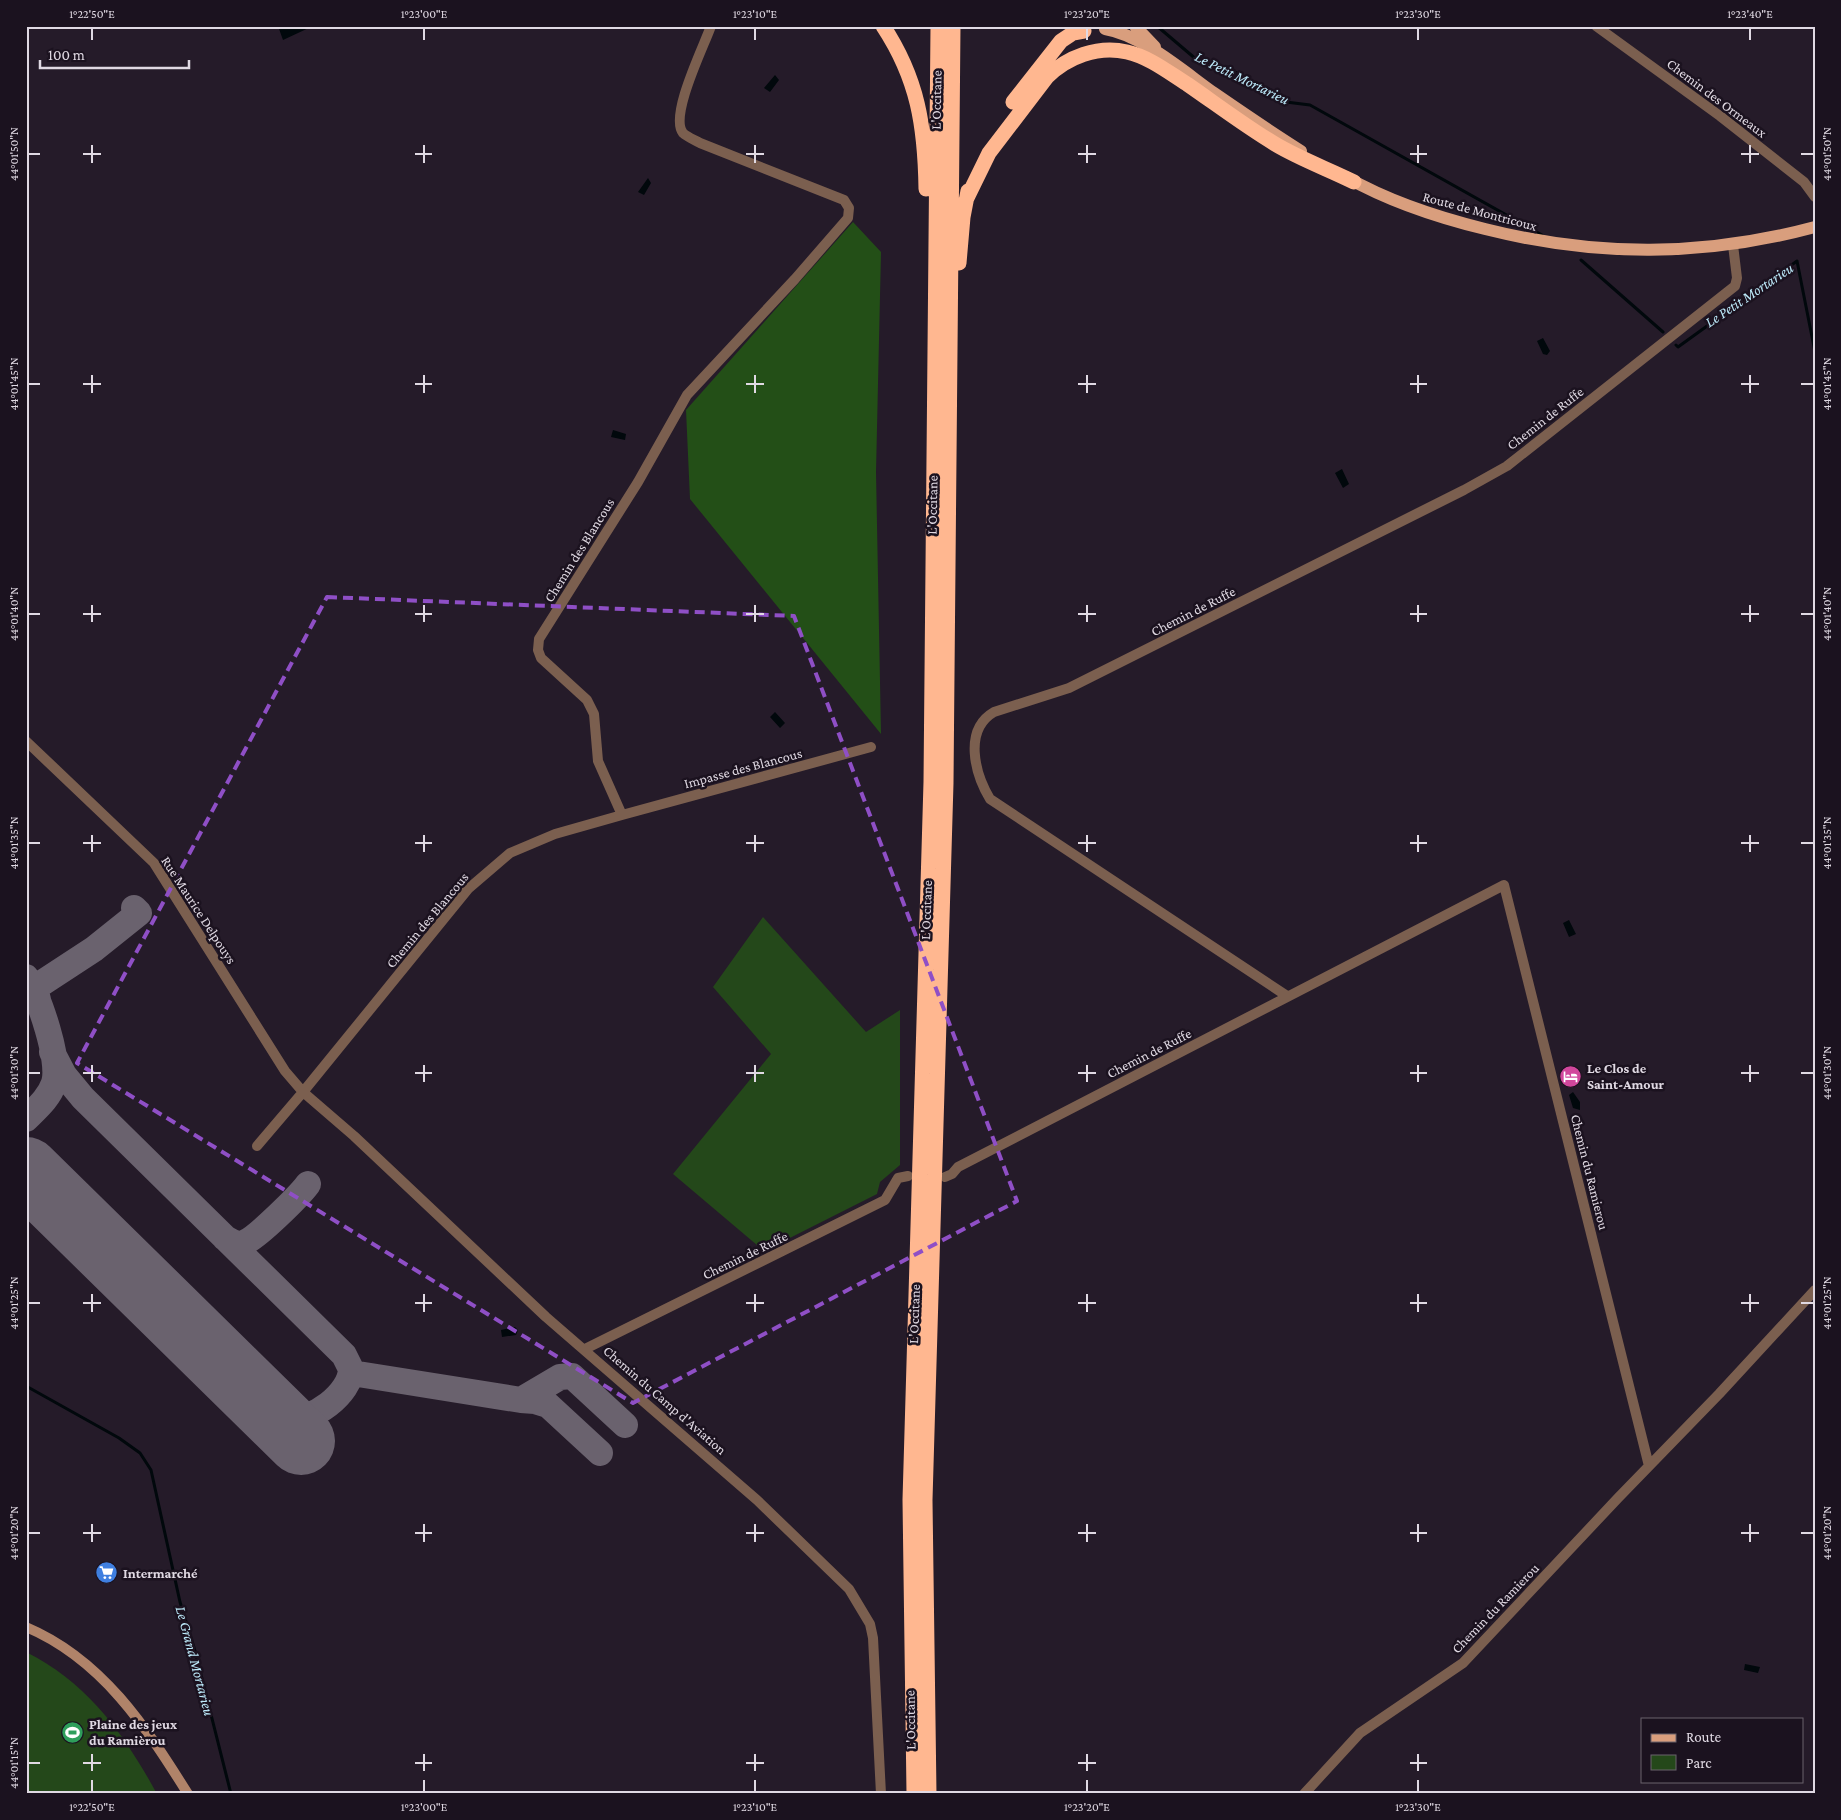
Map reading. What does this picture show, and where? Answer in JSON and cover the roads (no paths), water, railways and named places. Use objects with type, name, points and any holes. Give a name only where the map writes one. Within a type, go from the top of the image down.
[{"type":"highway","points":[[883,26],[912,80],[922,118],[934,380]]},
{"type":"highway","name":"L'Occitane","points":[[914,1794],[910,1500],[930,782],[938,26]]},
{"type":"highway","name":"L'Occitane","points":[[929,1794],[925,1500],[946,783],[953,26]]},
{"type":"highway","points":[[950,414],[960,252],[966,200],[973,174],[984,150],[1008,110],[1061,41],[1079,29]]},
{"type":"highway","points":[[966,200],[989,153],[1047,77],[1055,69],[1074,58],[1096,51],[1111,50],[1139,55],[1161,67],[1276,145],[1354,182]]},
{"type":"main road","name":"Route de Montricoux","points":[[1135,26],[1176,65]]},
{"type":"main road","name":"Route de Montricoux","points":[[1107,28],[1124,34],[1176,65],[1253,120],[1354,182],[1425,212],[1539,242],[1607,250],[1650,251],[1733,245],[1815,228]]},
{"type":"main road","points":[[1079,29],[1107,28]]},
{"type":"main road","points":[[26,1627],[75,1656],[119,1695],[151,1734],[188,1794]]},
{"type":"street","name":"Chemin des Blancous","points":[[257,1146],[468,889],[510,853],[555,834],[622,815],[598,761],[594,714],[588,700],[541,658],[538,650],[538,640],[638,482],[686,395],[801,272],[848,218],[849,212],[844,200],[700,142],[684,133],[679,124],[680,108],[711,26]]},
{"type":"street","name":"Chemin des Ormeaux","points":[[1596,26],[1751,140],[1804,182],[1815,197]]},
{"type":"street","name":"Chemin de Ruffe","points":[[1287,996],[990,799],[980,782],[976,768],[975,737],[979,726],[986,716],[994,712],[1069,688],[1464,490],[1507,466],[1735,286],[1738,278],[1733,245]]},
{"type":"street","name":"Rue Maurice Delpouys","points":[[26,741],[154,862],[284,1071],[303,1092]]},
{"type":"street","name":"Impasse des Blancous","points":[[622,815],[871,747]]},
{"type":"street","name":"Chemin de Ruffe","points":[[945,1177],[952,1174],[958,1167],[1186,1051],[1287,996],[1504,885]]},
{"type":"street","name":"Chemin du Ramierou","points":[[1504,885],[1648,1466]]},
{"type":"street","name":"Chemin du Camp d'Aviation","points":[[303,1092],[354,1136],[546,1317],[585,1348],[757,1500],[849,1589],[870,1624],[873,1638],[881,1794]]},
{"type":"street","name":"Chemin de Ruffe","points":[[585,1348],[870,1208],[885,1200],[898,1178],[908,1176]]},
{"type":"street","name":"Chemin du Ramierou","points":[[1304,1794],[1360,1733],[1463,1662],[1648,1466],[1719,1394],[1815,1290]]},
{"type":"waterway","name":"Le Petit Mortarieu","points":[[1157,26],[1197,60],[1237,73],[1286,102],[1310,105],[1542,235]]},
{"type":"waterway","name":"Le Petit Mortarieu","points":[[1581,260],[1663,332]]},
{"type":"waterway","name":"Le Petit Mortarieu","points":[[1676,345],[1678,347],[1797,261],[1815,352]]},
{"type":"waterway","name":"Le Grand Mortarieu","points":[[26,1386],[119,1438],[140,1453],[151,1470],[180,1602],[195,1651],[231,1794]]},
{"type":"place","name":"Le Clos de Saint-Amour","points":[[1571,1076]]},
{"type":"place","name":"Intermarché","points":[[107,1573]]},
{"type":"place","name":"Plaine des jeux du Ramièrou","points":[[73,1732]]}]
